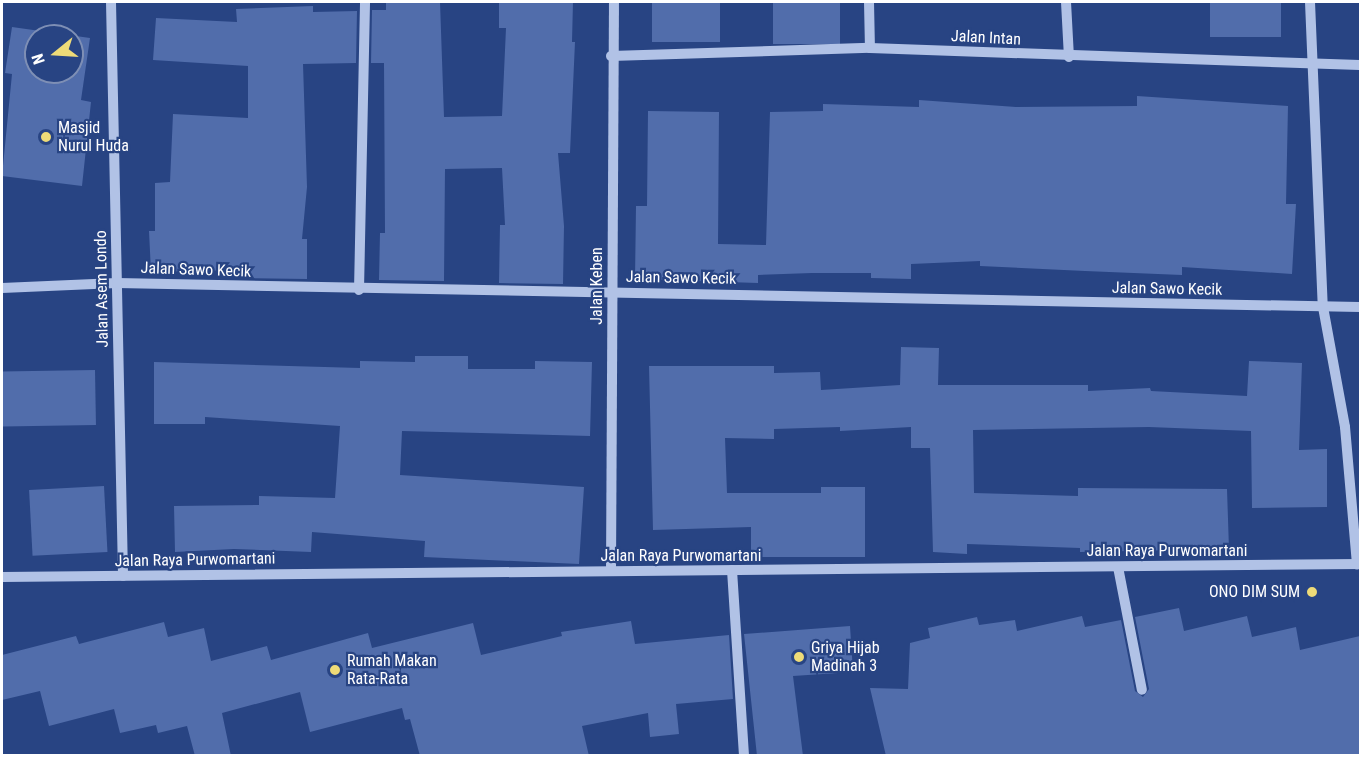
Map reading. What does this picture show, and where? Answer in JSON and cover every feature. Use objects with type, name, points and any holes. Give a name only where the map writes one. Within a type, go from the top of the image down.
[{"type":"street","name":"Jalan Asem Londo","points":[[111,2],[123,576]]},
{"type":"street","points":[[359,290],[365,2]]},
{"type":"street","name":"Jalan Keben","points":[[611,571],[610,56],[614,2]]},
{"type":"street","points":[[869,2],[870,48]]},
{"type":"street","points":[[1066,2],[1069,57]]},
{"type":"street","points":[[1310,2],[1323,308],[1345,427],[1359,564]]},
{"type":"street","name":"Jalan Intan","points":[[610,56],[870,48],[1313,66],[1360,65]]},
{"type":"street","name":"Jalan Sawo Kecik","points":[[2,288],[117,283],[359,290],[612,291],[1360,307]]},
{"type":"street","name":"Jalan Raya Purwomartani","points":[[2,577],[1359,564]]},
{"type":"street","points":[[1118,567],[1142,690]]},
{"type":"street","points":[[732,570],[744,756]]},
{"type":"building","points":[[386,2],[440,2],[444,117],[502,116],[506,28],[499,28],[499,2],[573,2],[572,42],[575,42],[570,153],[558,153],[564,226],[563,284],[499,283],[500,225],[505,225],[502,168],[445,169],[444,281],[379,280],[380,233],[385,233],[384,63],[371,63],[372,10],[386,10]]},
{"type":"building","points":[[652,2],[720,2],[720,42],[652,42]]},
{"type":"building","points":[[773,2],[840,2],[840,44],[773,44]]},
{"type":"building","points":[[1210,2],[1281,2],[1281,37],[1210,37]]},
{"type":"building","points":[[313,6],[313,12],[357,11],[356,63],[303,64],[307,187],[302,239],[307,239],[307,279],[237,278],[237,270],[151,272],[149,231],[155,231],[155,183],[170,182],[173,114],[248,118],[248,66],[153,60],[156,18],[237,22],[236,9]]},
{"type":"building","name":"Masjid Nurul Huda","points":[[12,27],[24,29],[24,84],[83,84],[81,100],[91,102],[82,186],[2,176],[12,74],[5,73]]},
{"type":"building","name":"Masjid Nurul Huda","points":[[84,37],[90,38],[84,79]]},
{"type":"building","points":[[1137,96],[1288,106],[1286,204],[1296,204],[1292,274],[1182,267],[1182,275],[1085,271],[980,266],[980,261],[911,264],[911,279],[871,278],[871,273],[812,273],[758,275],[758,283],[635,279],[636,206],[647,206],[648,111],[719,112],[718,244],[766,245],[770,112],[823,111],[823,104],[919,107],[919,100],[1016,107],[1137,106]]},
{"type":"building","points":[[901,347],[939,348],[938,385],[1088,385],[1088,391],[1150,388],[1151,391],[1247,396],[1249,361],[1302,363],[1299,450],[1327,449],[1327,507],[1252,508],[1251,431],[1149,427],[973,430],[974,493],[1078,496],[1078,488],[1227,489],[1229,549],[1080,552],[1080,548],[967,544],[967,554],[933,552],[930,448],[911,448],[911,427],[840,431],[840,427],[774,429],[774,439],[725,438],[727,493],[821,493],[821,487],[865,487],[865,557],[751,557],[751,527],[653,530],[649,366],[774,366],[774,373],[820,372],[821,390],[900,385]]},
{"type":"building","points":[[415,356],[468,356],[468,369],[535,369],[535,361],[592,362],[590,436],[402,431],[400,475],[584,487],[579,564],[424,557],[425,541],[312,532],[311,552],[234,549],[175,552],[174,506],[259,505],[259,496],[335,498],[340,426],[205,417],[205,424],[154,424],[154,362],[360,368],[360,361],[415,362]]},
{"type":"building","points":[[95,370],[96,425],[3,427],[2,372]]},
{"type":"building","points":[[104,486],[107,552],[33,556],[29,490]]},
{"type":"building","points":[[1179,608],[1184,631],[1247,616],[1252,637],[1296,627],[1300,650],[1360,636],[1360,756],[886,756],[870,688],[908,689],[910,643],[930,638],[928,628],[977,617],[979,625],[1015,620],[1017,631],[1082,616],[1085,627],[1121,620],[1135,691],[1143,697],[1149,689],[1135,617]]},
{"type":"building","points":[[631,621],[635,644],[729,635],[733,699],[676,704],[679,734],[650,737],[648,713],[582,726],[589,756],[420,756],[410,719],[405,720],[402,708],[310,732],[300,692],[222,713],[231,756],[195,756],[187,726],[158,733],[156,725],[120,733],[114,709],[49,726],[40,691],[2,700],[2,655],[76,636],[79,644],[164,622],[168,637],[204,628],[211,661],[267,646],[271,660],[368,633],[372,648],[473,623],[481,655],[562,636],[561,632]]},
{"type":"building","points":[[850,626],[853,672],[793,676],[803,756],[757,756],[744,634]]},
{"type":"place","name":"Masjid Nurul Huda","points":[[46,137]]},
{"type":"place","name":"ONO DIM SUM","points":[[1312,592]]},
{"type":"place","name":"Griya Hijab Madinah 3","points":[[799,657]]},
{"type":"place","name":"Rumah Makan Rata-Rata","points":[[335,670]]}]
